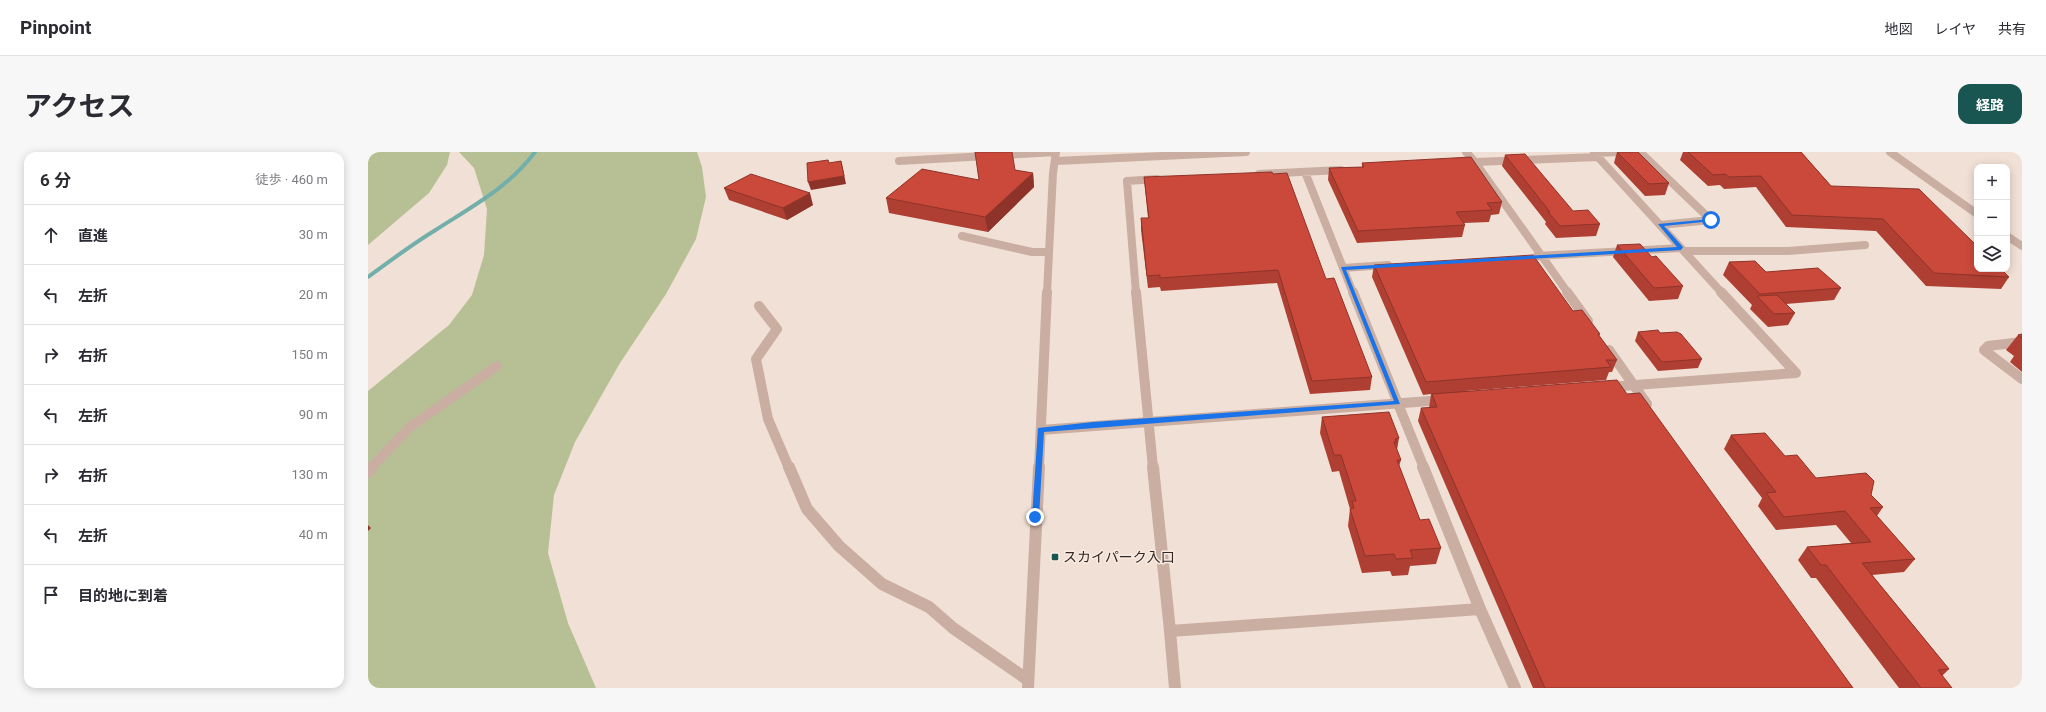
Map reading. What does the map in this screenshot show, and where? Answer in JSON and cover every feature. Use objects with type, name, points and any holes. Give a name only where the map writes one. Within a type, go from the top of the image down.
[{"type":"street","points":[[899,161],[1056,155],[1246,152]]},
{"type":"street","points":[[1602,388],[1796,373],[1594,153],[1622,152]]},
{"type":"street","points":[[1640,152],[1711,220],[1660,225]]},
{"type":"street","points":[[1890,152],[1974,212]]},
{"type":"street","points":[[1028,684],[1053,173],[1056,155]]},
{"type":"street","points":[[1452,164],[1470,156],[1598,158]]},
{"type":"street","points":[[1470,156],[1592,327]]},
{"type":"street","points":[[1251,175],[1351,169]]},
{"type":"street","points":[[1305,172],[1480,609],[1515,688]]},
{"type":"street","points":[[1166,179],[1127,181],[1148,421],[1175,688]]},
{"type":"street","points":[[962,236],[1032,252],[1049,252]]},
{"type":"street","points":[[2010,238],[2022,246]]},
{"type":"street","points":[[1526,257],[1682,250],[1788,251],[1865,245]]},
{"type":"street","points":[[1343,268],[1398,265]]},
{"type":"street","points":[[759,306],[777,329],[756,359],[768,419],[807,509],[839,546],[882,584],[929,607],[953,628],[1028,684]]},
{"type":"street","points":[[1602,340],[1652,411]]},
{"type":"street","points":[[2022,342],[1988,346],[1984,350],[2022,378]]},
{"type":"street","points":[[368,472],[410,427],[497,366]]},
{"type":"street","points":[[1041,430],[1093,424],[1453,399]]},
{"type":"street","points":[[1170,631],[1480,609]]},
{"type":"green space","points":[[368,152],[450,152],[447,165],[429,193],[368,245]]},
{"type":"green space","points":[[459,152],[697,152],[702,167],[706,197],[696,239],[666,294],[620,363],[575,442],[554,495],[548,553],[568,623],[596,688],[368,688],[368,391],[449,325],[472,295],[484,255],[487,209],[474,168]]},
{"type":"building","points":[[975,152],[1012,152],[1015,170],[1033,173],[985,217],[886,198],[922,169],[979,180]]},
{"type":"building","points":[[1617,152],[1638,152],[1669,183],[1649,184]]},
{"type":"building","points":[[1688,152],[1801,152],[1831,186],[1919,189],[1974,243],[1974,272],[2004,272],[2009,277],[1934,273],[1883,219],[1792,215],[1761,176],[1729,177],[1725,174],[1713,175]]},
{"type":"building","points":[[1525,154],[1573,211],[1588,210],[1600,224],[1560,226],[1505,155]]},
{"type":"building","points":[[1471,157],[1502,202],[1487,203],[1492,210],[1456,212],[1465,225],[1358,231],[1329,168],[1364,167],[1362,163]]},
{"type":"building","points":[[828,160],[829,163],[841,161],[844,176],[808,182],[807,163]]},
{"type":"building","points":[[1272,172],[1273,174],[1287,173],[1326,279],[1334,278],[1372,377],[1312,381],[1278,270],[1160,278],[1160,275],[1147,276],[1141,218],[1149,218],[1144,177]]},
{"type":"building","points":[[751,174],[810,193],[783,208],[724,188]]},
{"type":"building","points":[[1640,244],[1652,257],[1656,256],[1683,286],[1654,288],[1617,245]]},
{"type":"building","points":[[1533,255],[1573,311],[1582,310],[1617,360],[1606,360],[1611,367],[1426,382],[1374,265]]},
{"type":"building","points":[[1755,261],[1766,272],[1818,268],[1841,288],[1760,294],[1729,262]]},
{"type":"building","points":[[1777,295],[1795,313],[1774,314],[1757,296]]},
{"type":"building","points":[[1658,330],[1660,333],[1677,332],[1681,334],[1702,359],[1662,362],[1638,332]]},
{"type":"building","points":[[1617,380],[1627,394],[1640,393],[1853,688],[1545,688],[1421,408],[1437,407],[1432,394]]},
{"type":"building","points":[[1389,412],[1399,438],[1395,439],[1396,442],[1394,442],[1401,460],[1397,460],[1420,520],[1429,519],[1441,548],[1410,550],[1413,558],[1396,559],[1394,554],[1365,556],[1350,509],[1354,508],[1352,501],[1356,501],[1341,455],[1334,455],[1322,417]]},
{"type":"building","points":[[1765,433],[1785,456],[1797,455],[1816,478],[1866,473],[1874,481],[1871,495],[1883,507],[1870,508],[1915,559],[1862,563],[1949,669],[1938,670],[1952,688],[1921,688],[1826,565],[1821,565],[1807,547],[1871,542],[1845,511],[1784,517],[1766,493],[1776,492],[1731,435]]},
{"type":"waterway","points":[[368,277],[417,242],[488,196],[513,176],[535,152]]},
{"type":"place","name":"スカイパーク入口","points":[[1055,557]]},
{"type":"route","points":[[1035,517],[1041,430],[1093,424],[1398,403],[1343,268],[1681,248],[1660,225],[1711,220]]}]
